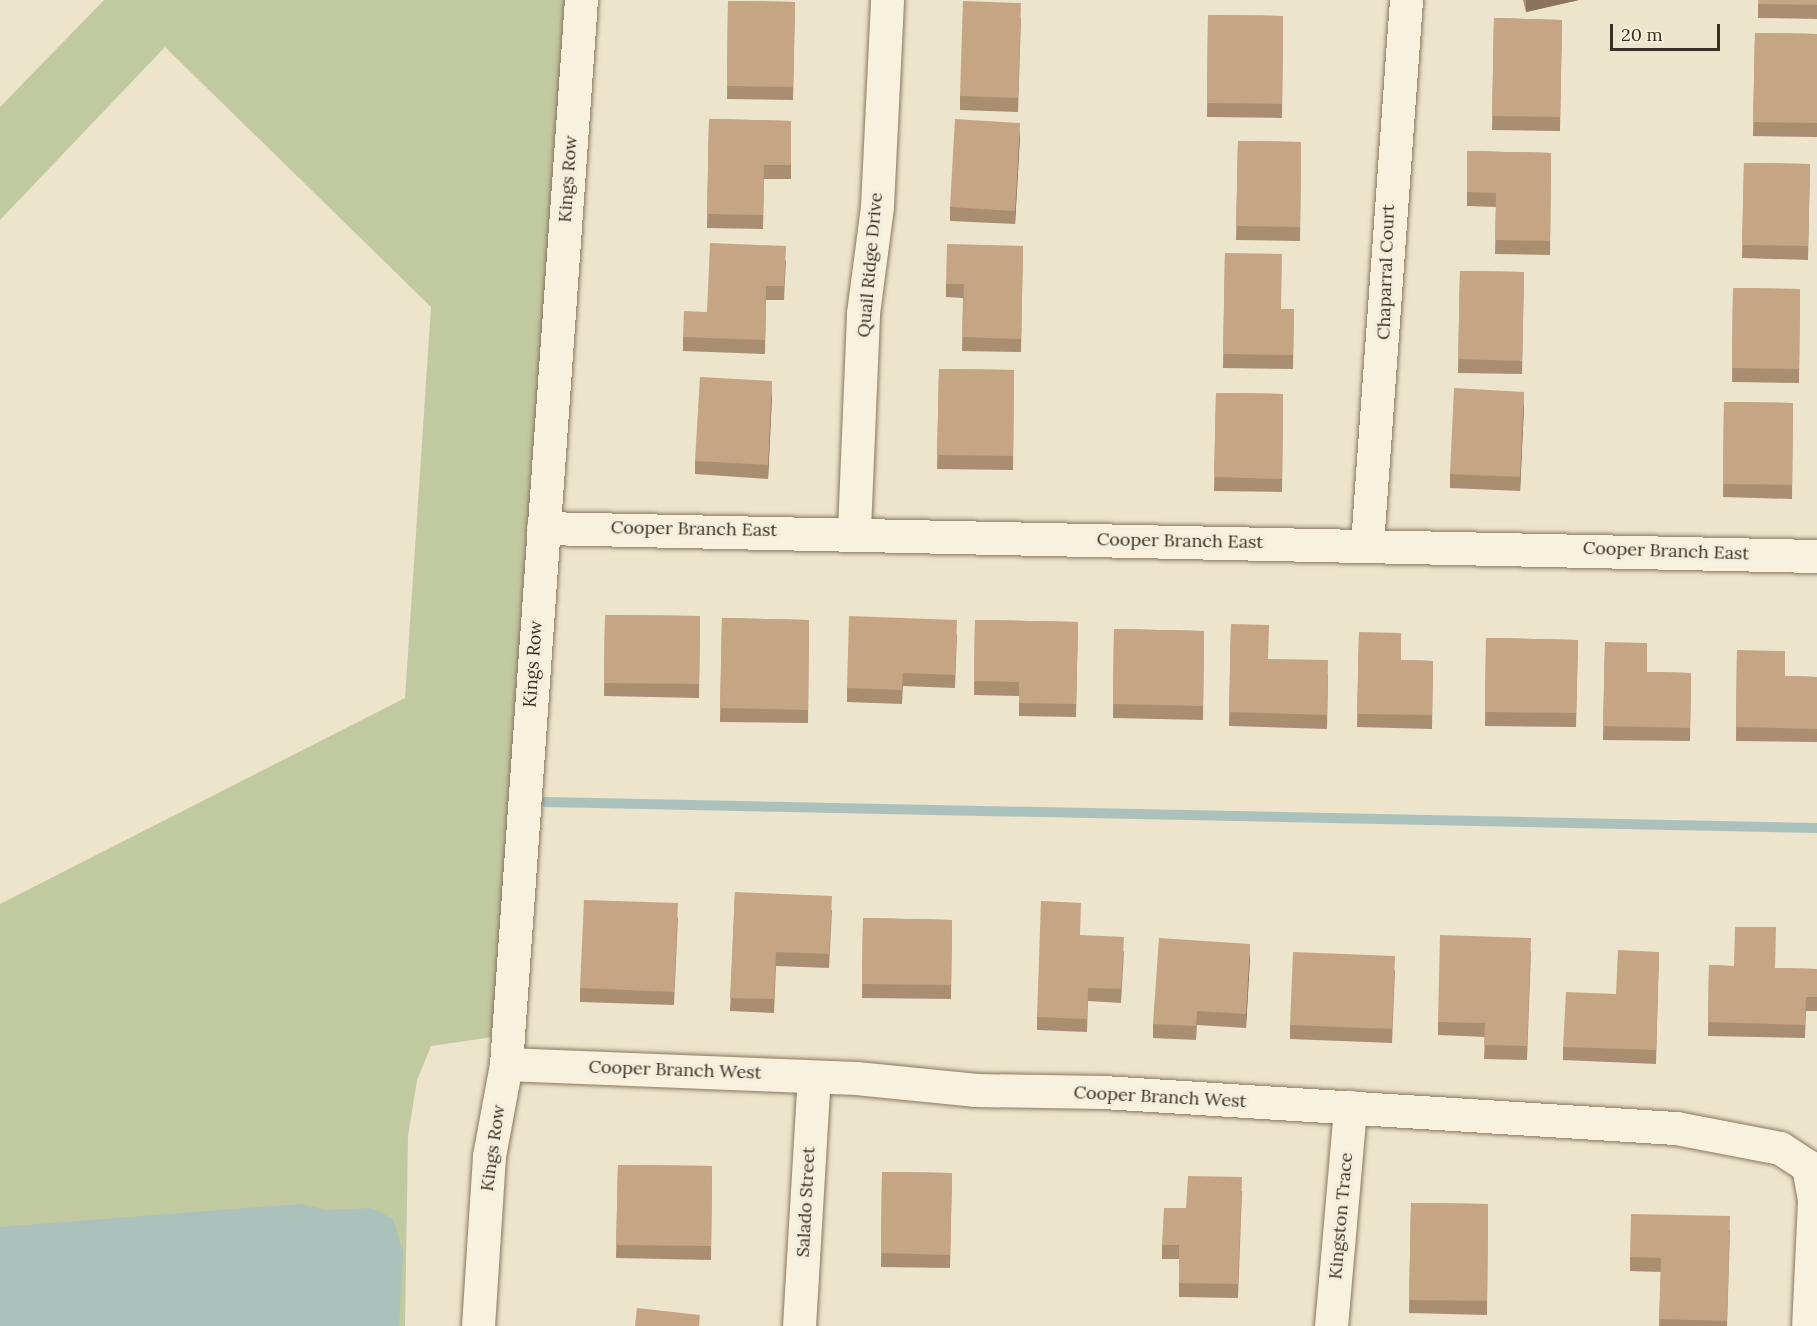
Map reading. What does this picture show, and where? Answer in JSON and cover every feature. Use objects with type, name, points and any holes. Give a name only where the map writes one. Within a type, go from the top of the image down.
[{"type":"street","name":"Kings Row","points":[[478,1326],[489,1156],[506,1064],[581,0]]},
{"type":"street","name":"Quail Ridge Drive","points":[[854,530],[887,0]]},
{"type":"street","name":"Chaparral Court","points":[[1367,544],[1406,0]]},
{"type":"street","name":"Cooper Branch East","points":[[543,528],[854,530],[1817,556]]},
{"type":"street","name":"Cooper Branch West","points":[[506,1064],[814,1077],[1676,1128],[1780,1148],[1808,1166],[1814,1201],[1808,1326]]},
{"type":"street","name":"Salado Street","points":[[799,1326],[814,1077]]},
{"type":"street","name":"Kingston Trace","points":[[1331,1326],[1350,1107]]},
{"type":"green space","points":[[104,0],[581,0],[507,1035],[431,1046],[417,1080],[408,1136],[405,1326],[0,1326],[0,904],[405,698],[431,307],[165,47],[0,220],[0,107]]},
{"type":"water","points":[[300,1204],[327,1210],[371,1208],[393,1219],[403,1252],[399,1326],[0,1326],[0,1227]]},
{"type":"building","points":[[1758,0],[1817,0],[1817,5],[1758,4]]},
{"type":"building","points":[[728,1],[795,2],[793,87],[727,86]]},
{"type":"building","points":[[963,1],[1021,3],[1018,98],[960,96]]},
{"type":"building","points":[[1208,15],[1283,16],[1282,104],[1207,103]]},
{"type":"building","points":[[1494,18],[1562,20],[1560,117],[1492,116]]},
{"type":"building","points":[[1755,33],[1817,34],[1817,123],[1753,122]]},
{"type":"building","points":[[709,119],[791,121],[791,165],[764,165],[763,215],[707,214]]},
{"type":"building","points":[[955,119],[1020,123],[1015,211],[950,207]]},
{"type":"building","points":[[1238,141],[1301,142],[1300,227],[1236,226]]},
{"type":"building","points":[[1467,151],[1551,153],[1550,241],[1495,240],[1496,193],[1467,192]]},
{"type":"building","points":[[1744,163],[1810,164],[1808,246],[1742,245]]},
{"type":"building","points":[[710,243],[786,246],[784,286],[766,286],[765,340],[683,337],[684,311],[707,312]]},
{"type":"building","points":[[947,244],[1023,246],[1021,339],[962,337],[964,284],[946,284]]},
{"type":"building","points":[[1225,253],[1282,254],[1281,309],[1294,309],[1293,355],[1223,354]]},
{"type":"building","points":[[1460,271],[1524,272],[1522,361],[1458,359]]},
{"type":"building","points":[[1733,288],[1800,289],[1799,369],[1732,368]]},
{"type":"building","points":[[939,369],[1014,370],[1013,456],[937,455]]},
{"type":"building","points":[[700,377],[772,381],[768,465],[695,461]]},
{"type":"building","points":[[1454,388],[1524,392],[1520,477],[1450,474]]},
{"type":"building","points":[[1216,393],[1283,394],[1282,479],[1214,477]]},
{"type":"building","points":[[1724,402],[1793,403],[1792,485],[1723,484]]},
{"type":"building","points":[[605,615],[700,616],[699,684],[604,683]]},
{"type":"building","points":[[849,616],[957,620],[955,675],[903,673],[902,690],[847,688]]},
{"type":"building","points":[[722,618],[809,620],[808,710],[720,708]]},
{"type":"building","points":[[975,620],[1078,622],[1076,704],[1019,703],[1019,682],[974,681]]},
{"type":"building","points":[[1231,624],[1269,625],[1268,659],[1328,660],[1327,715],[1229,712]]},
{"type":"building","points":[[1114,629],[1204,631],[1203,706],[1113,704]]},
{"type":"building","points":[[1359,632],[1401,633],[1401,660],[1433,661],[1432,715],[1357,714]]},
{"type":"building","points":[[1486,638],[1578,640],[1576,713],[1485,712]]},
{"type":"building","points":[[1605,642],[1647,643],[1647,672],[1691,673],[1690,728],[1603,726]]},
{"type":"building","points":[[1737,650],[1785,651],[1785,676],[1817,677],[1817,729],[1736,727]]},
{"type":"building","points":[[735,892],[832,896],[829,954],[776,952],[774,999],[730,998]]},
{"type":"building","points":[[584,900],[678,903],[674,992],[580,988]]},
{"type":"building","points":[[1041,901],[1081,903],[1080,935],[1124,937],[1121,989],[1088,988],[1087,1019],[1037,1017]]},
{"type":"building","points":[[863,918],[952,920],[951,985],[862,984]]},
{"type":"building","points":[[1735,927],[1776,927],[1775,968],[1817,969],[1817,997],[1806,997],[1805,1025],[1708,1022],[1709,965],[1734,966]]},
{"type":"building","points":[[1440,935],[1531,938],[1527,1046],[1484,1045],[1485,1023],[1438,1022]]},
{"type":"building","points":[[1159,938],[1250,944],[1246,1014],[1197,1011],[1196,1026],[1153,1024]]},
{"type":"building","points":[[1618,950],[1659,952],[1656,1050],[1563,1047],[1566,992],[1616,994]]},
{"type":"building","points":[[1293,952],[1395,956],[1392,1029],[1290,1025]]},
{"type":"building","points":[[618,1165],[712,1166],[711,1246],[616,1245]]},
{"type":"building","points":[[882,1172],[952,1173],[950,1255],[881,1253]]},
{"type":"building","points":[[1188,1176],[1242,1177],[1238,1284],[1179,1283],[1179,1245],[1162,1245],[1164,1208],[1186,1208]]},
{"type":"building","points":[[1411,1203],[1488,1204],[1487,1301],[1409,1300]]},
{"type":"building","points":[[1631,1214],[1730,1216],[1727,1321],[1659,1319],[1661,1258],[1630,1257]]},
{"type":"building","points":[[637,1308],[700,1315],[699,1326],[635,1326]]},
{"type":"waterway","points":[[546,802],[1817,828]]}]
